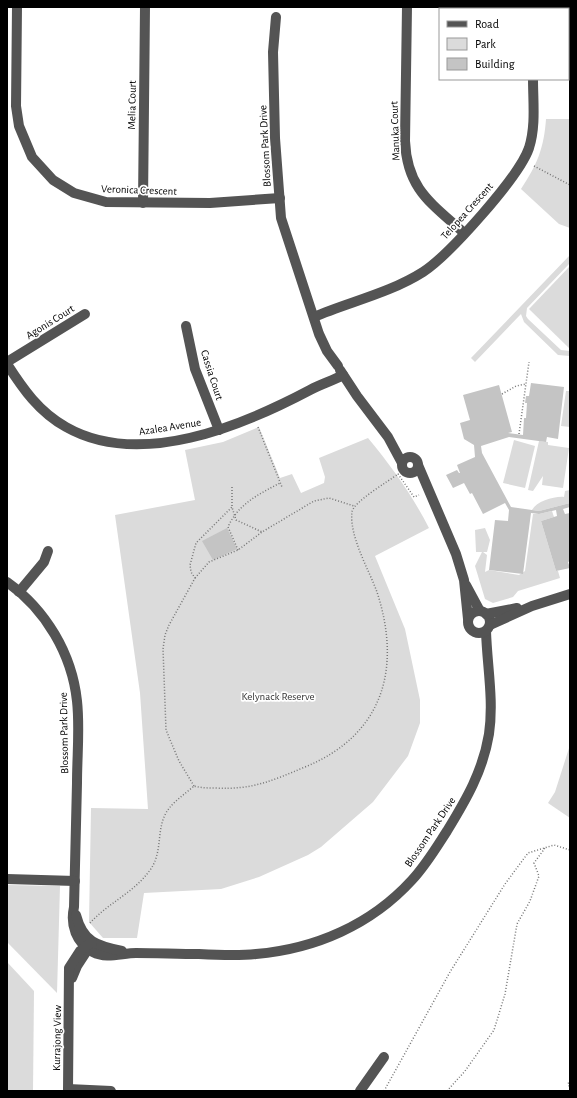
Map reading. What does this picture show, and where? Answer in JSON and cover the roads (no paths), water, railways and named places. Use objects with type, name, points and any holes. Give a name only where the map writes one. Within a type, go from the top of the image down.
[{"type":"street","name":"Veronica Crescent","points":[[17,7],[17,116],[22,138],[32,157],[53,180],[74,193],[96,200],[210,203],[280,197]]},
{"type":"street","name":"Melia Court","points":[[143,202],[145,7]]},
{"type":"street","name":"Manuka Court","points":[[407,7],[405,141],[407,160],[415,183],[421,192],[464,233]]},
{"type":"street","name":"Blossom Park Drive","points":[[276,12],[273,52],[275,138],[280,197],[286,217],[290,247],[315,321],[327,338],[340,370],[388,437],[402,463]]},
{"type":"street","name":"Telopea Crescent","points":[[315,321],[422,272],[446,253],[507,184],[525,157],[533,129],[534,80]]},
{"type":"street","name":"Agonis Court","points":[[7,363],[85,314]]},
{"type":"street","name":"Cassia Court","points":[[186,326],[195,369],[219,430]]},
{"type":"street","name":"Azalea Avenue","points":[[7,363],[23,389],[42,409],[66,427],[93,439],[119,444],[142,444],[219,430],[278,406],[312,389],[327,376],[340,370]]},
{"type":"street","name":"Blossom Park Drive","points":[[388,437],[416,461],[424,493]]},
{"type":"street","points":[[407,457],[416,461],[416,470],[409,473],[403,470],[402,463],[407,457]]},
{"type":"street","name":"Blossom Park Drive","points":[[409,473],[424,493],[450,536],[464,580],[468,619]]},
{"type":"street","points":[[18,592],[44,562],[48,551]]},
{"type":"street","name":"Blossom Park Drive","points":[[464,580],[483,612]]},
{"type":"street","name":"Blossom Park Drive","points":[[7,582],[41,615],[58,639],[68,662],[76,690],[78,727],[75,881],[74,907],[72,916],[73,929],[88,946],[99,946],[134,953],[242,955],[294,948],[335,935],[367,918],[390,901],[422,869],[473,787],[483,760],[490,728],[491,706],[484,630]]},
{"type":"street","points":[[532,606],[472,613],[468,619],[468,626],[484,630],[532,606],[570,594]]},
{"type":"street","points":[[483,612],[489,619],[484,630]]},
{"type":"street","points":[[7,879],[75,881]]},
{"type":"street","name":"Blossom Park Drive","points":[[74,907],[88,946]]},
{"type":"street","name":"Kurrajong View","points":[[68,1090],[69,968],[75,956],[88,946]]},
{"type":"street","points":[[360,1091],[384,1057]]},
{"type":"street","points":[[68,1090],[111,1091]]},
{"type":"park label","name":"Kelynack Reserve","points":[[278,696]]}]
